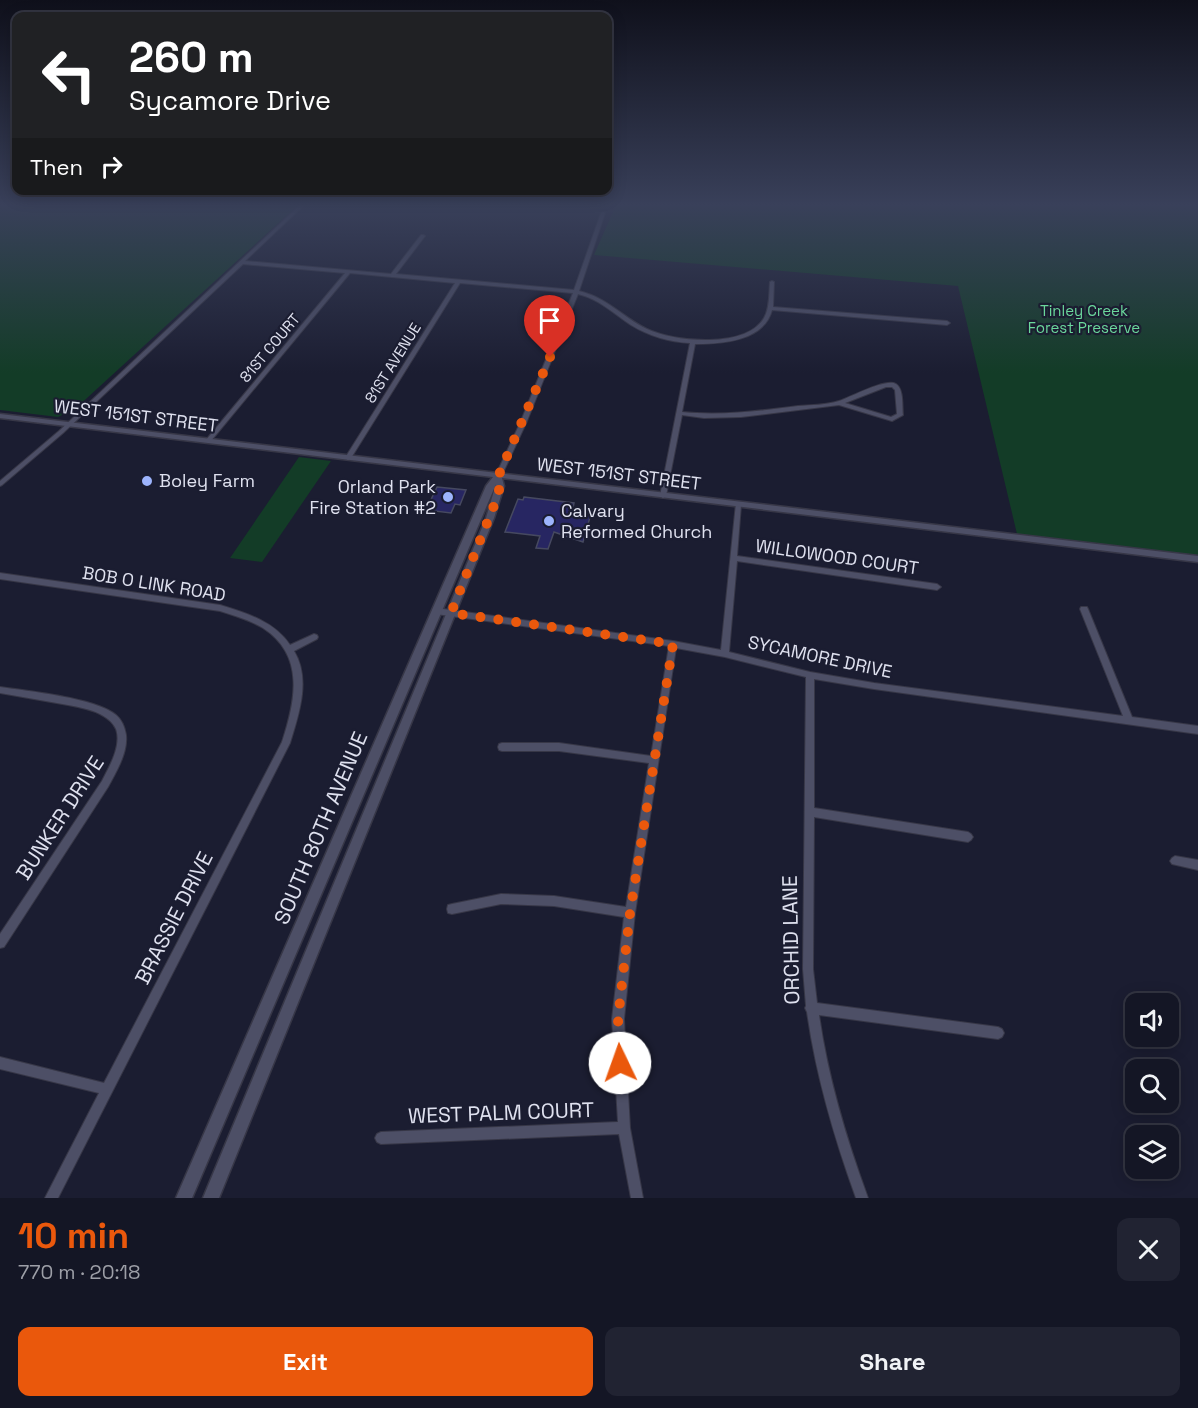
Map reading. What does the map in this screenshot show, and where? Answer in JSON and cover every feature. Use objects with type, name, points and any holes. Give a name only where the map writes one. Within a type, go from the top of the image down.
[{"type":"street","points":[[393,275],[404,261]]},
{"type":"street","name":"SOUTH 80TH AVENUE","points":[[184,1198],[490,486],[498,477],[524,422],[587,261]]},
{"type":"street","points":[[0,484],[68,424],[241,262],[576,292],[606,303],[641,328],[667,338],[693,342],[727,340],[749,334],[764,322],[770,308],[772,282]]},
{"type":"street","name":"81ST COURT","points":[[208,441],[350,271]]},
{"type":"street","name":"81ST AVENUE","points":[[348,458],[458,282]]},
{"type":"street","points":[[770,308],[947,323]]},
{"type":"street","points":[[663,496],[693,342]]},
{"type":"street","points":[[679,413],[704,416],[741,415],[839,403],[877,388],[894,386],[898,390],[900,415],[892,419],[839,403]]},
{"type":"street","name":"WEST 151ST STREET","points":[[0,416],[1198,560]]},
{"type":"street","name":"SOUTH 80TH AVENUE","points":[[211,1198],[497,498],[500,486],[498,477]]},
{"type":"street","points":[[725,654],[738,505]]},
{"type":"street","name":"WILLOWOOD COURT","points":[[734,558],[937,586]]},
{"type":"street","name":"BOB O LINK ROAD","points":[[0,576],[220,608],[243,614],[263,623],[290,649]]},
{"type":"street","points":[[1084,609],[1129,721]]},
{"type":"street","name":"SYCAMORE DRIVE","points":[[436,611],[673,644],[810,675],[873,686],[1198,730]]},
{"type":"street","points":[[290,649],[314,637]]},
{"type":"street","points":[[637,1198],[624,1128],[618,1019],[630,913],[673,644]]},
{"type":"street","name":"BRASSIE DRIVE","points":[[51,1198],[286,743],[296,716],[300,690],[297,668],[290,649]]},
{"type":"street","name":"ORCHID LANE","points":[[810,675],[811,812],[808,969],[811,1008],[827,1097],[862,1198]]},
{"type":"street","name":"BUNKER DRIVE","points":[[0,690],[99,708],[115,717],[122,728],[122,744],[119,759],[105,784],[0,943]]},
{"type":"street","points":[[502,747],[559,747],[654,760]]},
{"type":"street","points":[[811,812],[968,837]]},
{"type":"street","points":[[1175,861],[1198,865]]},
{"type":"street","points":[[452,909],[501,899],[554,901],[630,913]]},
{"type":"street","points":[[811,1008],[998,1033]]},
{"type":"street","points":[[0,1064],[107,1089]]},
{"type":"street","name":"WEST PALM COURT","points":[[381,1138],[624,1128]]},
{"type":"green space","points":[[0,261],[237,261],[75,409],[58,417],[0,410]]},
{"type":"green space","name":"Tinley Creek Forest Preserve","points":[[663,261],[1198,261],[1198,555],[1017,534],[958,286]]},
{"type":"green space","points":[[299,457],[331,461],[262,562],[230,558]]},
{"type":"building","name":"Orland Park Fire Station #2","points":[[437,487],[466,490],[460,505],[455,504],[451,513],[426,510]]},
{"type":"building","name":"Calvary Reformed Church","points":[[524,497],[574,503],[573,508],[592,510],[583,542],[554,532],[548,549],[536,548],[540,536],[505,532],[518,499],[523,500]]},
{"type":"place","name":"Boley Farm","points":[[147,481]]},
{"type":"place","name":"Orland Park Fire Station #2","points":[[448,497]]},
{"type":"place","name":"Calvary Reformed Church","points":[[549,521]]},
{"type":"route","points":[[550,357],[524,422],[498,477],[500,486],[497,498],[451,613],[673,644],[630,913],[618,1019],[620,1063]]}]
